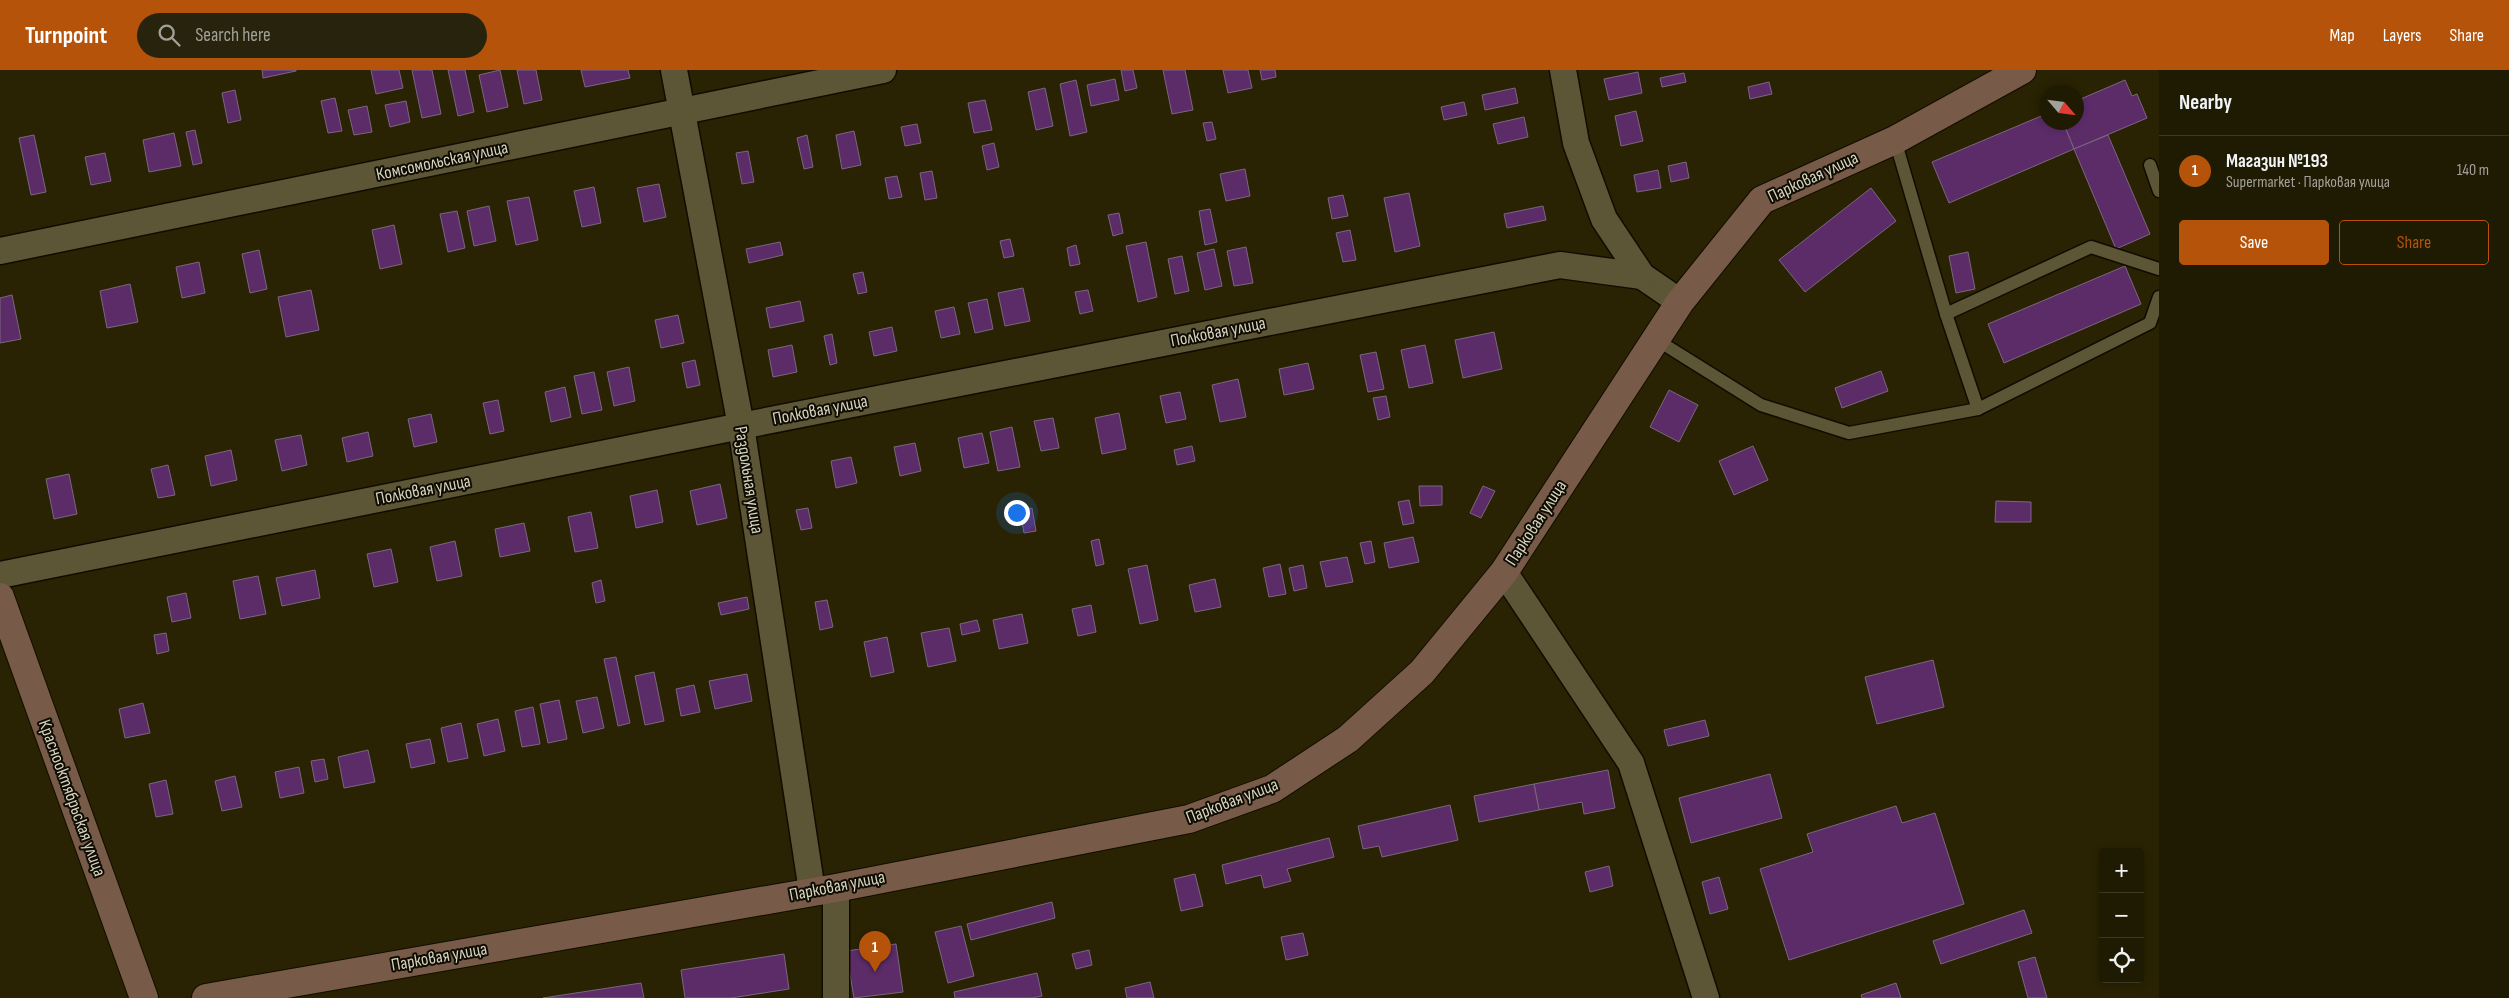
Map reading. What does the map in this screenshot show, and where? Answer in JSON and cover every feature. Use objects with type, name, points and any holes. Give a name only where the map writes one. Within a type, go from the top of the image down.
[{"type":"main road","name":"Парковая улица","points":[[206,998],[824,889],[1189,819],[1272,789],[1348,739],[1422,672],[1504,572],[1680,302],[1762,200],[1895,140],[2022,70]]},
{"type":"main road","name":"Краснооктябрьская улица","points":[[0,597],[144,998]]},
{"type":"street","name":"Раздольная улица","points":[[674,70],[741,426],[824,889],[836,998]]},
{"type":"street","name":"Комсомольская улица","points":[[0,251],[883,70]]},
{"type":"street","points":[[1563,70],[1576,143],[1604,219],[1642,276],[1680,302]]},
{"type":"street","name":"Полковая улица","points":[[0,575],[741,426],[1560,265],[1642,276]]},
{"type":"street","points":[[1504,572],[1632,762],[1706,998]]},
{"type":"lane","points":[[1895,140],[1946,314],[1978,409]]},
{"type":"lane","points":[[2150,165],[2159,191]]},
{"type":"lane","points":[[1946,314],[2091,247],[2159,269]]},
{"type":"lane","points":[[1657,340],[1761,405],[1850,433],[1978,409],[2150,323],[2159,297]]},
{"type":"building","points":[[262,70],[296,70],[296,71],[263,78]]},
{"type":"building","points":[[371,70],[399,70],[403,88],[376,94]]},
{"type":"building","points":[[412,70],[432,70],[441,114],[422,118]]},
{"type":"building","points":[[448,70],[465,70],[474,112],[458,116]]},
{"type":"building","points":[[500,70],[508,107],[487,112],[479,75]]},
{"type":"building","points":[[517,70],[536,70],[542,100],[524,104]]},
{"type":"building","points":[[581,70],[628,70],[630,78],[585,87]]},
{"type":"building","points":[[1121,70],[1133,70],[1137,88],[1125,91]]},
{"type":"building","points":[[1163,70],[1185,70],[1193,110],[1172,114]]},
{"type":"building","points":[[1223,70],[1248,70],[1252,88],[1228,93]]},
{"type":"building","points":[[1260,70],[1275,70],[1276,77],[1262,80]]},
{"type":"building","points":[[1638,72],[1642,93],[1609,100],[1604,79]]},
{"type":"building","points":[[1684,73],[1686,82],[1662,87],[1660,78]]},
{"type":"building","points":[[1115,79],[1119,100],[1091,106],[1087,85]]},
{"type":"building","points":[[1076,80],[1087,132],[1070,136],[1060,84]]},
{"type":"building","points":[[2125,80],[2132,96],[2137,94],[2147,118],[2074,149],[2066,130],[2084,130],[2084,98]]},
{"type":"building","points":[[1769,82],[1772,94],[1750,99],[1748,87]]},
{"type":"building","points":[[1045,88],[1053,126],[1036,130],[1028,92]]},
{"type":"building","points":[[1515,88],[1518,103],[1485,110],[1482,95]]},
{"type":"building","points":[[235,90],[241,120],[228,123],[222,93]]},
{"type":"building","points":[[335,98],[342,131],[328,133],[321,101]]},
{"type":"building","points":[[985,100],[992,130],[974,133],[968,103]]},
{"type":"building","points":[[406,101],[410,122],[390,127],[385,105]]},
{"type":"building","points":[[1464,102],[1467,115],[1444,120],[1441,107]]},
{"type":"building","points":[[367,106],[372,132],[354,135],[348,110]]},
{"type":"building","points":[[1636,111],[1643,141],[1621,146],[1615,116]]},
{"type":"building","points":[[1524,117],[1528,137],[1498,144],[1493,124]]},
{"type":"building","points":[[2039,117],[2039,130],[2066,130],[2074,149],[1949,203],[1932,162]]},
{"type":"building","points":[[1212,122],[1216,139],[1207,141],[1203,123]]},
{"type":"building","points":[[917,124],[921,143],[905,146],[901,127]]},
{"type":"building","points":[[195,130],[202,163],[193,165],[186,132]]},
{"type":"building","points":[[854,131],[861,165],[842,169],[836,135]]},
{"type":"building","points":[[174,133],[181,166],[149,172],[143,140]]},
{"type":"building","points":[[34,135],[46,192],[31,195],[19,138]]},
{"type":"building","points":[[807,135],[813,167],[804,169],[797,138]]},
{"type":"building","points":[[2108,135],[2150,234],[2116,249],[2074,149]]},
{"type":"building","points":[[994,143],[999,167],[987,170],[982,146]]},
{"type":"building","points":[[748,151],[754,182],[742,184],[736,153]]},
{"type":"building","points":[[105,153],[111,181],[91,185],[85,157]]},
{"type":"building","points":[[1686,162],[1689,178],[1671,182],[1668,166]]},
{"type":"building","points":[[1245,169],[1250,196],[1226,201],[1220,174]]},
{"type":"building","points":[[1658,170],[1661,188],[1637,192],[1634,175]]},
{"type":"building","points":[[932,171],[937,198],[925,200],[920,173]]},
{"type":"building","points":[[897,176],[902,197],[889,199],[885,178]]},
{"type":"building","points":[[659,184],[666,217],[644,222],[637,188]]},
{"type":"building","points":[[594,187],[601,223],[582,227],[574,191]]},
{"type":"building","points":[[1871,188],[1896,221],[1805,292],[1779,260]]},
{"type":"building","points":[[1409,193],[1420,246],[1395,252],[1384,198]]},
{"type":"building","points":[[1343,195],[1348,216],[1332,219],[1328,198]]},
{"type":"building","points":[[529,197],[538,240],[516,245],[507,201]]},
{"type":"building","points":[[489,206],[496,241],[474,246],[467,211]]},
{"type":"building","points":[[1543,206],[1546,220],[1507,228],[1504,214]]},
{"type":"building","points":[[1210,209],[1217,242],[1205,245],[1199,211]]},
{"type":"building","points":[[457,211],[465,248],[448,252],[440,214]]},
{"type":"building","points":[[1119,213],[1123,233],[1113,236],[1108,215]]},
{"type":"building","points":[[394,225],[402,264],[380,269],[372,230]]},
{"type":"building","points":[[1350,230],[1356,260],[1343,262],[1336,233]]},
{"type":"building","points":[[1010,239],[1014,256],[1004,258],[1000,241]]},
{"type":"building","points":[[780,242],[783,255],[749,263],[746,249]]},
{"type":"building","points":[[1146,242],[1157,297],[1138,302],[1126,246]]},
{"type":"building","points":[[1076,245],[1080,264],[1070,266],[1067,248]]},
{"type":"building","points":[[1246,247],[1253,283],[1234,286],[1227,251]]},
{"type":"building","points":[[1214,249],[1222,286],[1205,290],[1197,253]]},
{"type":"building","points":[[259,250],[267,289],[250,293],[242,254]]},
{"type":"building","points":[[1968,252],[1975,289],[1956,293],[1949,256]]},
{"type":"building","points":[[1182,256],[1189,291],[1175,294],[1168,259]]},
{"type":"building","points":[[199,262],[205,293],[182,298],[176,267]]},
{"type":"building","points":[[2125,266],[2141,304],[2004,363],[1988,324]]},
{"type":"building","points":[[863,272],[867,292],[858,294],[853,274]]},
{"type":"building","points":[[130,284],[138,322],[107,328],[100,291]]},
{"type":"building","points":[[1023,288],[1030,321],[1005,326],[998,293]]},
{"type":"building","points":[[311,290],[319,330],[286,337],[278,297]]},
{"type":"building","points":[[1088,290],[1093,311],[1080,314],[1075,292]]},
{"type":"building","points":[[12,295],[21,339],[0,343],[0,298]]},
{"type":"building","points":[[987,299],[993,329],[975,333],[968,303]]},
{"type":"building","points":[[800,301],[804,321],[770,328],[766,308]]},
{"type":"building","points":[[954,307],[960,334],[941,338],[935,311]]},
{"type":"building","points":[[678,315],[684,343],[661,348],[655,320]]},
{"type":"building","points":[[892,327],[897,351],[874,356],[869,332]]},
{"type":"building","points":[[1494,332],[1502,369],[1463,378],[1455,340]]},
{"type":"building","points":[[832,334],[837,363],[830,365],[824,336]]},
{"type":"building","points":[[792,345],[797,372],[773,377],[768,350]]},
{"type":"building","points":[[1425,345],[1433,383],[1409,388],[1401,350]]},
{"type":"building","points":[[1376,352],[1384,389],[1368,392],[1360,355]]},
{"type":"building","points":[[695,360],[700,385],[687,388],[682,363]]},
{"type":"building","points":[[1308,363],[1314,389],[1284,395],[1279,369]]},
{"type":"building","points":[[629,367],[635,401],[614,406],[607,372]]},
{"type":"building","points":[[1881,371],[1888,391],[1842,408],[1835,388]]},
{"type":"building","points":[[594,372],[602,410],[582,414],[574,376]]},
{"type":"building","points":[[1238,379],[1246,417],[1220,422],[1212,385]]},
{"type":"building","points":[[565,387],[571,417],[551,422],[545,392]]},
{"type":"building","points":[[1669,390],[1698,405],[1679,442],[1650,427]]},
{"type":"building","points":[[1180,392],[1186,419],[1166,423],[1160,396]]},
{"type":"building","points":[[1386,396],[1390,417],[1378,420],[1373,398]]},
{"type":"building","points":[[498,400],[504,431],[490,434],[483,403]]},
{"type":"building","points":[[1119,413],[1126,449],[1102,454],[1095,418]]},
{"type":"building","points":[[431,414],[437,442],[414,447],[408,419]]},
{"type":"building","points":[[1053,418],[1059,448],[1041,451],[1034,421]]},
{"type":"building","points":[[1012,427],[1020,467],[998,471],[990,432]]},
{"type":"building","points":[[368,432],[373,456],[347,462],[342,438]]},
{"type":"building","points":[[982,433],[989,463],[964,468],[958,438]]},
{"type":"building","points":[[301,435],[307,465],[282,471],[275,440]]},
{"type":"building","points":[[915,443],[921,471],[900,476],[894,447]]},
{"type":"building","points":[[1192,446],[1195,461],[1177,465],[1174,450]]},
{"type":"building","points":[[1753,446],[1768,480],[1734,495],[1719,461]]},
{"type":"building","points":[[231,450],[237,480],[211,486],[205,456]]},
{"type":"building","points":[[851,457],[857,483],[836,488],[831,461]]},
{"type":"building","points":[[168,465],[175,495],[158,498],[151,469]]},
{"type":"building","points":[[69,474],[77,514],[54,519],[46,479]]},
{"type":"building","points":[[720,484],[727,518],[697,525],[690,491]]},
{"type":"building","points":[[1419,486],[1442,486],[1442,505],[1420,506]]},
{"type":"building","points":[[1483,486],[1495,491],[1481,518],[1470,513]]},
{"type":"building","points":[[657,490],[663,522],[636,528],[630,496]]},
{"type":"building","points":[[1409,500],[1414,523],[1403,525],[1398,502]]},
{"type":"building","points":[[1996,501],[2031,502],[2031,522],[1995,522]]},
{"type":"building","points":[[808,508],[812,528],[801,530],[796,510]]},
{"type":"building","points":[[1032,508],[1036,531],[1024,533],[1020,511]]},
{"type":"building","points":[[591,512],[598,548],[575,552],[568,517]]},
{"type":"building","points":[[524,523],[530,551],[500,557],[495,529]]},
{"type":"building","points":[[1413,537],[1419,562],[1389,568],[1384,543]]},
{"type":"building","points":[[1099,539],[1104,564],[1096,566],[1091,541]]},
{"type":"building","points":[[455,541],[462,576],[437,581],[430,547]]},
{"type":"building","points":[[1371,541],[1375,562],[1365,564],[1360,543]]},
{"type":"building","points":[[391,549],[398,582],[374,587],[367,554]]},
{"type":"building","points":[[1347,557],[1353,582],[1326,587],[1320,562]]},
{"type":"building","points":[[1280,564],[1286,594],[1269,597],[1263,568]]},
{"type":"building","points":[[1147,565],[1158,620],[1140,624],[1128,569]]},
{"type":"building","points":[[1303,565],[1307,588],[1294,591],[1289,568]]},
{"type":"building","points":[[315,570],[320,598],[282,606],[276,578]]},
{"type":"building","points":[[258,576],[266,614],[240,619],[233,581]]},
{"type":"building","points":[[1215,579],[1221,607],[1195,612],[1189,585]]},
{"type":"building","points":[[601,580],[605,601],[596,603],[592,583]]},
{"type":"building","points":[[186,593],[191,618],[172,622],[167,597]]},
{"type":"building","points":[[747,597],[749,609],[721,615],[718,603]]},
{"type":"building","points":[[827,600],[833,627],[820,630],[815,602]]},
{"type":"building","points":[[1091,605],[1096,632],[1078,636],[1072,609]]},
{"type":"building","points":[[1022,614],[1028,643],[999,649],[993,620]]},
{"type":"building","points":[[977,620],[980,631],[962,635],[960,624]]},
{"type":"building","points":[[949,628],[956,661],[928,667],[921,633]]},
{"type":"building","points":[[166,633],[169,651],[157,654],[154,635]]},
{"type":"building","points":[[887,637],[894,672],[871,677],[864,642]]},
{"type":"building","points":[[616,657],[630,723],[618,726],[604,659]]},
{"type":"building","points":[[1933,660],[1944,707],[1877,724],[1865,677]]},
{"type":"building","points":[[654,672],[664,721],[645,725],[635,676]]},
{"type":"building","points":[[747,674],[752,701],[715,709],[709,681]]},
{"type":"building","points":[[694,685],[700,712],[681,716],[676,689]]},
{"type":"building","points":[[597,697],[604,728],[583,733],[576,701]]},
{"type":"building","points":[[559,700],[567,739],[548,743],[540,704]]},
{"type":"building","points":[[143,703],[150,733],[125,738],[119,709]]},
{"type":"building","points":[[533,707],[540,744],[522,747],[515,711]]},
{"type":"building","points":[[498,719],[505,751],[484,756],[477,724]]},
{"type":"building","points":[[1705,720],[1709,736],[1668,746],[1664,730]]},
{"type":"building","points":[[461,723],[468,758],[448,762],[441,728]]},
{"type":"building","points":[[430,739],[435,763],[411,768],[406,744]]},
{"type":"building","points":[[368,750],[375,782],[344,788],[338,757]]},
{"type":"building","points":[[324,759],[328,779],[315,782],[311,761]]},
{"type":"building","points":[[299,767],[304,793],[280,798],[275,772]]},
{"type":"building","points":[[1608,770],[1615,808],[1584,814],[1582,802],[1539,810],[1534,784]]},
{"type":"building","points":[[1770,774],[1782,818],[1691,843],[1679,798]]},
{"type":"building","points":[[235,776],[242,807],[222,811],[215,781]]},
{"type":"building","points":[[166,780],[173,814],[156,817],[149,784]]},
{"type":"building","points":[[1534,784],[1539,810],[1479,822],[1474,796]]},
{"type":"building","points":[[1450,805],[1458,840],[1382,857],[1379,846],[1363,849],[1358,826]]},
{"type":"building","points":[[1896,806],[1902,823],[1935,813],[1964,904],[1789,960],[1760,869],[1813,852],[1807,834]]},
{"type":"building","points":[[1329,838],[1334,857],[1287,869],[1291,881],[1264,888],[1261,875],[1226,884],[1222,865]]},
{"type":"building","points":[[1609,866],[1613,886],[1590,892],[1585,872]]},
{"type":"building","points":[[1195,874],[1203,906],[1181,911],[1174,879]]},
{"type":"building","points":[[1719,877],[1728,909],[1710,914],[1702,882]]},
{"type":"building","points":[[1052,902],[1055,918],[971,940],[967,924]]},
{"type":"building","points":[[2024,910],[2032,933],[1941,964],[1933,941]]},
{"type":"building","points":[[961,926],[974,976],[948,983],[935,932]]},
{"type":"building","points":[[1303,933],[1308,955],[1286,960],[1281,937]]},
{"type":"building","points":[[896,944],[903,992],[854,998],[846,951]]},
{"type":"building","points":[[1089,950],[1092,965],[1076,969],[1072,954]]},
{"type":"building","points":[[784,954],[789,989],[731,998],[685,998],[681,970]]},
{"type":"building","points":[[2035,957],[2047,998],[2028,998],[2018,962]]},
{"type":"building","points":[[1037,973],[1042,996],[1032,998],[955,998],[954,992]]},
{"type":"building","points":[[1150,982],[1154,998],[1127,998],[1125,988]]},
{"type":"building","points":[[641,983],[644,998],[543,998]]},
{"type":"building","points":[[1896,983],[1901,998],[1862,998],[1861,995]]},
{"type":"place","name":"Магазин №193","points":[[875,972]]}]
